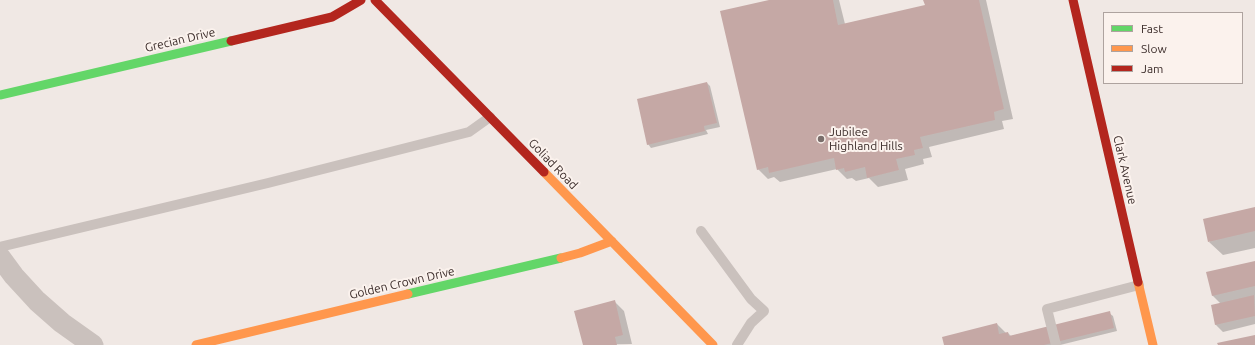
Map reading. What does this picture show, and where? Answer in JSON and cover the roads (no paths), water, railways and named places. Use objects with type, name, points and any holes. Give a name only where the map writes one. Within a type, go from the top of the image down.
[{"type":"street","name":"Grecian Drive","points":[[0,95],[332,17],[361,0]]},
{"type":"street","name":"Goliad Road","points":[[375,0],[713,345]]},
{"type":"street","name":"Clark Avenue","points":[[1073,0],[1153,345]]},
{"type":"street","name":"Golden Crown Drive","points":[[196,345],[580,253],[612,241]]},
{"type":"street","points":[[0,256],[14,276],[37,300],[62,323],[93,345]]},
{"type":"lane","points":[[0,247],[261,185],[469,132],[490,117]]},
{"type":"lane","points":[[701,231],[751,299],[764,311],[751,323],[737,345]]},
{"type":"lane","points":[[1056,345],[1047,309],[1139,285]]},
{"type":"place","name":"Jubilee Highland Hills","points":[[821,139]]}]
